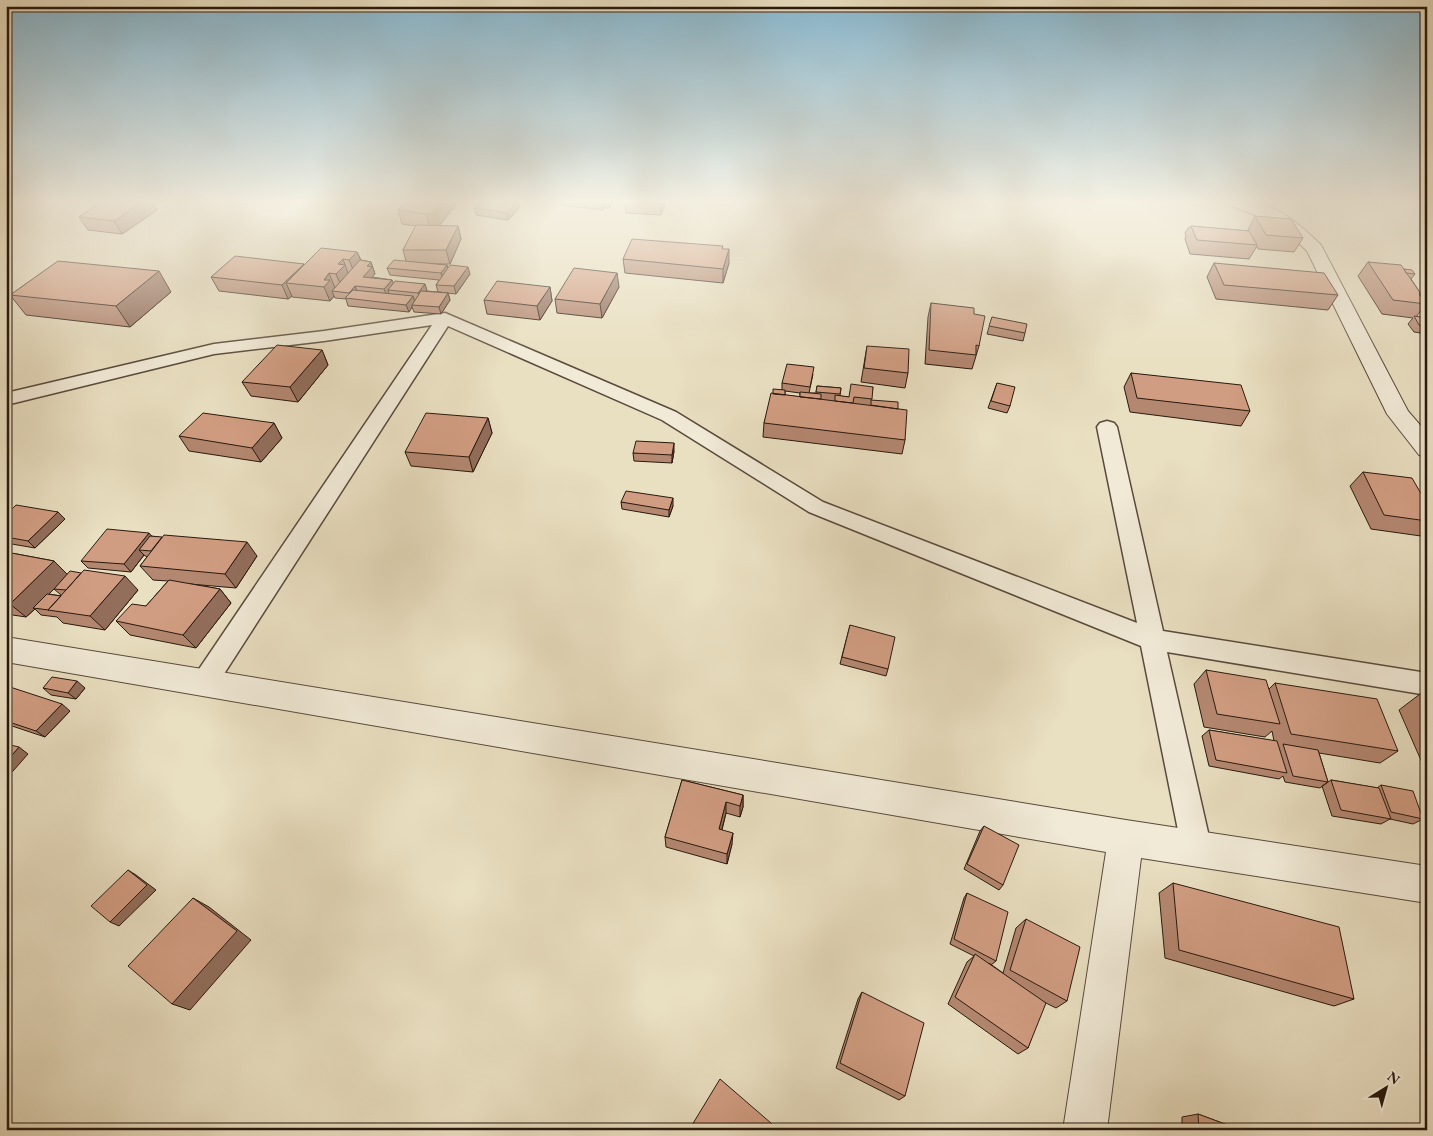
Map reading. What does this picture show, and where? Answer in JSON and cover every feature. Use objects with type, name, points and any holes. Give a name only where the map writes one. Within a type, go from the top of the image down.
[{"type":"street","points":[[1318,254],[1398,414],[1427,449]]},
{"type":"street","points":[[6,650],[1197,850],[1427,885]]},
{"type":"street","points":[[1085,1130],[1126,838]]},
{"type":"lane","points":[[204,682],[445,318]]},
{"type":"lane","points":[[6,399],[214,349],[324,336],[445,318],[669,416],[816,507],[1153,640],[1427,684]]},
{"type":"lane","points":[[1107,427],[1197,850]]},
{"type":"building","points":[[315,254],[355,254],[349,260],[343,259],[338,264],[345,265],[336,274],[329,273],[324,280],[330,280],[324,287],[286,283]]},
{"type":"building","points":[[625,254],[727,254],[723,269],[623,259]]},
{"type":"building","points":[[235,256],[304,264],[282,285],[211,277]]},
{"type":"building","points":[[360,260],[371,262],[367,266],[372,267],[363,277],[392,280],[384,289],[355,286],[349,293],[332,291]]},
{"type":"building","points":[[394,260],[447,265],[441,273],[387,268]]},
{"type":"building","points":[[58,261],[159,271],[116,306],[10,295]]},
{"type":"building","points":[[1368,262],[1401,265],[1426,304],[1393,300]]},
{"type":"building","points":[[1214,263],[1324,273],[1338,295],[1224,285]]},
{"type":"building","points":[[450,265],[468,267],[454,286],[436,285]]},
{"type":"building","points":[[574,268],[617,273],[600,304],[555,299]]},
{"type":"building","points":[[1404,269],[1412,270],[1415,274],[1406,273]]},
{"type":"building","points":[[395,281],[425,284],[418,293],[388,290]]},
{"type":"building","points":[[497,281],[550,287],[537,306],[484,300]]},
{"type":"building","points":[[353,290],[413,296],[406,305],[345,298]]},
{"type":"building","points":[[421,291],[448,293],[439,307],[412,305]]},
{"type":"building","points":[[931,303],[974,308],[974,314],[985,316],[979,346],[976,345],[976,355],[929,350]]},
{"type":"building","points":[[1414,316],[1427,318],[1427,326],[1419,325]]},
{"type":"building","points":[[992,317],[1027,324],[1025,333],[989,326]]},
{"type":"building","points":[[277,345],[322,350],[290,387],[242,382]]},
{"type":"building","points":[[867,346],[909,349],[908,373],[864,368]]},
{"type":"building","points":[[787,364],[814,367],[810,387],[782,383]]},
{"type":"building","points":[[1131,373],[1241,385],[1250,411],[1137,398]]},
{"type":"building","points":[[997,383],[1015,387],[1010,406],[991,401]]},
{"type":"building","points":[[851,384],[873,387],[872,399],[854,397],[853,403],[835,401],[835,395],[849,397]]},
{"type":"building","points":[[817,386],[841,388],[840,394],[816,392]]},
{"type":"building","points":[[773,389],[785,390],[785,395],[773,394]]},
{"type":"building","points":[[800,392],[821,394],[821,399],[800,397]]},
{"type":"building","points":[[771,393],[907,410],[905,440],[764,423]]},
{"type":"building","points":[[871,400],[898,402],[898,409],[871,405]]},
{"type":"building","points":[[203,413],[274,423],[252,448],[179,436]]},
{"type":"building","points":[[426,413],[488,418],[469,457],[405,452]]},
{"type":"building","points":[[636,441],[674,443],[672,455],[633,453]]},
{"type":"building","points":[[1363,472],[1412,478],[1427,504],[1427,521],[1384,515]]},
{"type":"building","points":[[626,491],[673,498],[669,510],[621,502]]},
{"type":"building","points":[[16,505],[58,512],[28,541],[6,537],[6,515]]},
{"type":"building","points":[[107,529],[149,533],[124,564],[81,561]]},
{"type":"building","points":[[164,535],[247,542],[225,574],[140,566]]},
{"type":"building","points":[[150,536],[162,537],[151,551],[139,550]]},
{"type":"building","points":[[6,552],[54,561],[10,604],[6,603]]},
{"type":"building","points":[[84,570],[125,576],[90,616],[48,610]]},
{"type":"building","points":[[70,571],[81,573],[66,590],[54,589]]},
{"type":"building","points":[[169,580],[220,589],[183,635],[116,621],[132,604],[146,606]]},
{"type":"building","points":[[47,594],[61,596],[48,610],[33,608]]},
{"type":"building","points":[[850,625],[895,637],[888,669],[842,657]]},
{"type":"building","points":[[1206,670],[1266,680],[1280,724],[1217,714]]},
{"type":"building","points":[[52,677],[77,681],[68,693],[43,688]]},
{"type":"building","points":[[1275,683],[1377,699],[1398,751],[1291,734]]},
{"type":"building","points":[[10,687],[62,704],[36,731],[6,721],[6,691]]},
{"type":"building","points":[[1209,730],[1277,741],[1287,773],[1216,760]]},
{"type":"building","points":[[6,744],[19,747],[6,762]]},
{"type":"building","points":[[1283,744],[1318,750],[1328,782],[1293,776]]},
{"type":"building","points":[[682,780],[743,795],[740,806],[726,802],[719,829],[733,833],[727,854],[665,837]]},
{"type":"building","points":[[1331,780],[1379,788],[1391,819],[1341,810]]},
{"type":"building","points":[[1381,785],[1413,791],[1423,819],[1391,812]]},
{"type":"building","points":[[984,826],[1019,845],[1003,885],[967,864]]},
{"type":"building","points":[[128,870],[147,885],[110,922],[91,906]]},
{"type":"building","points":[[1173,883],[1339,927],[1354,999],[1179,950]]},
{"type":"building","points":[[967,893],[1008,912],[996,961],[954,939]]},
{"type":"building","points":[[193,898],[237,931],[172,1004],[128,966]]},
{"type":"building","points":[[1026,919],[1080,947],[1067,1001],[1010,970]]},
{"type":"building","points":[[975,954],[1046,1003],[1028,1048],[955,997]]},
{"type":"building","points":[[862,992],[924,1023],[905,1096],[840,1063]]},
{"type":"building","points":[[720,1079],[779,1130],[689,1130]]},
{"type":"building","points":[[1198,1114],[1241,1130],[1199,1130]]}]
